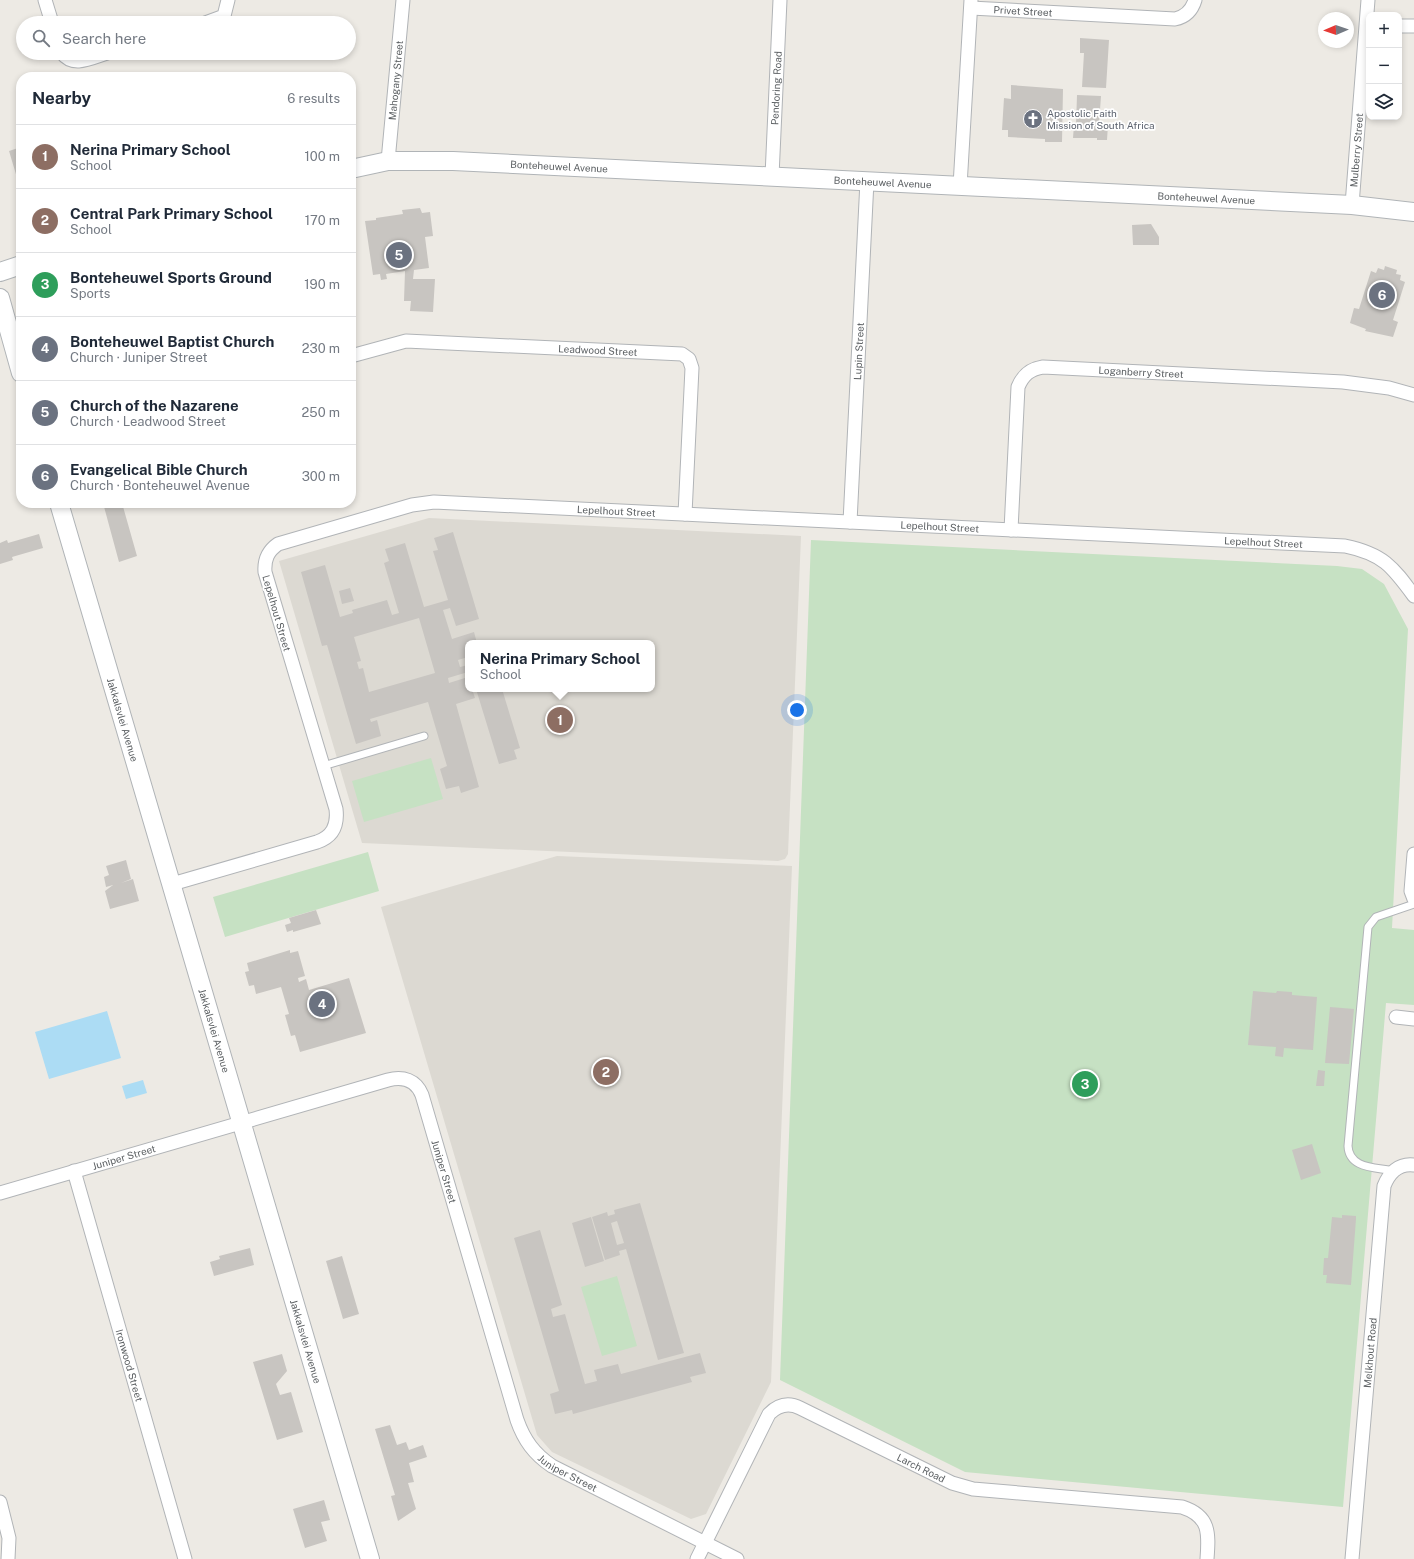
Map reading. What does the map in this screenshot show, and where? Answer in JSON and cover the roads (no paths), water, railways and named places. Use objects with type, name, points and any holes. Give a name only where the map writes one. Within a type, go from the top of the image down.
[{"type":"street","points":[[45,0],[50,16]]},
{"type":"street","points":[[224,16],[228,0]]},
{"type":"street","name":"Mahogany Street","points":[[388,161],[403,0]]},
{"type":"street","name":"Pendoring Road","points":[[772,176],[780,0]]},
{"type":"street","name":"Privet Street","points":[[960,186],[971,4],[1175,19],[1190,11],[1195,0]]},
{"type":"street","name":"Mulberry Street","points":[[1368,0],[1368,12]]},
{"type":"street","points":[[1402,26],[1414,26]]},
{"type":"street","name":"Mulberry Street","points":[[1352,205],[1366,46]]},
{"type":"street","name":"Bonteheuwel Avenue","points":[[356,168],[388,161],[453,160],[1352,205],[1414,212]]},
{"type":"street","name":"Lupin Street","points":[[850,522],[867,181]]},
{"type":"street","points":[[0,272],[16,267]]},
{"type":"street","points":[[0,298],[16,355]]},
{"type":"street","name":"Leadwood Street","points":[[356,355],[406,341],[682,354],[689,359],[692,368],[685,514]]},
{"type":"street","name":"Loganberry Street","points":[[1011,530],[1018,387],[1025,375],[1036,368],[1343,382],[1389,388],[1414,395]]},
{"type":"street","name":"Lepelhout Street","points":[[172,884],[317,842],[330,835],[334,830],[337,816],[265,572],[265,559],[278,544],[426,502],[1345,546],[1369,553],[1392,567],[1414,596]]},
{"type":"street","name":"Jakkalsvlei Avenue","points":[[60,508],[370,1559]]},
{"type":"street","points":[[1414,854],[1411,884],[1414,900]]},
{"type":"street","points":[[1396,1017],[1414,1019]]},
{"type":"street","name":"Juniper Street","points":[[0,1193],[393,1078],[405,1079],[414,1083],[422,1095],[513,1405],[525,1440],[538,1455],[552,1466],[737,1559]]},
{"type":"street","points":[[1393,1171],[1404,1165],[1414,1165]]},
{"type":"street","name":"Ironwood Street","points":[[74,1171],[185,1559]]},
{"type":"street","name":"Melkhout Road","points":[[1352,1559],[1384,1186],[1393,1171]]},
{"type":"street","name":"Larch Road","points":[[697,1559],[769,1414],[777,1408],[787,1405],[800,1408],[952,1483],[973,1489],[1182,1507],[1191,1510],[1199,1515],[1206,1526],[1206,1559]]},
{"type":"street","points":[[0,1502],[9,1538],[8,1559]]},
{"type":"lane","points":[[323,766],[424,736]]},
{"type":"lane","points":[[1393,1171],[1362,1166],[1356,1163],[1350,1154],[1348,1146],[1368,927],[1376,918],[1414,904]]},
{"type":"water","points":[[107,1011],[121,1058],[49,1079],[35,1032]]},
{"type":"water","points":[[143,1080],[147,1093],[126,1099],[122,1086]]},
{"type":"place","name":"Apostolic Faith Mission of South Africa","points":[[1033,119]]},
{"type":"place","name":"Church of the Nazarene","points":[[399,255]]},
{"type":"place","name":"Evangelical Bible Church","points":[[1382,295]]},
{"type":"place","name":"Nerina Primary School","points":[[560,720]]},
{"type":"place","name":"Bonteheuwel Baptist Church","points":[[322,1004]]},
{"type":"place","name":"Central Park Primary School","points":[[606,1072]]},
{"type":"place","name":"Bonteheuwel Sports Ground","points":[[1085,1084]]}]
